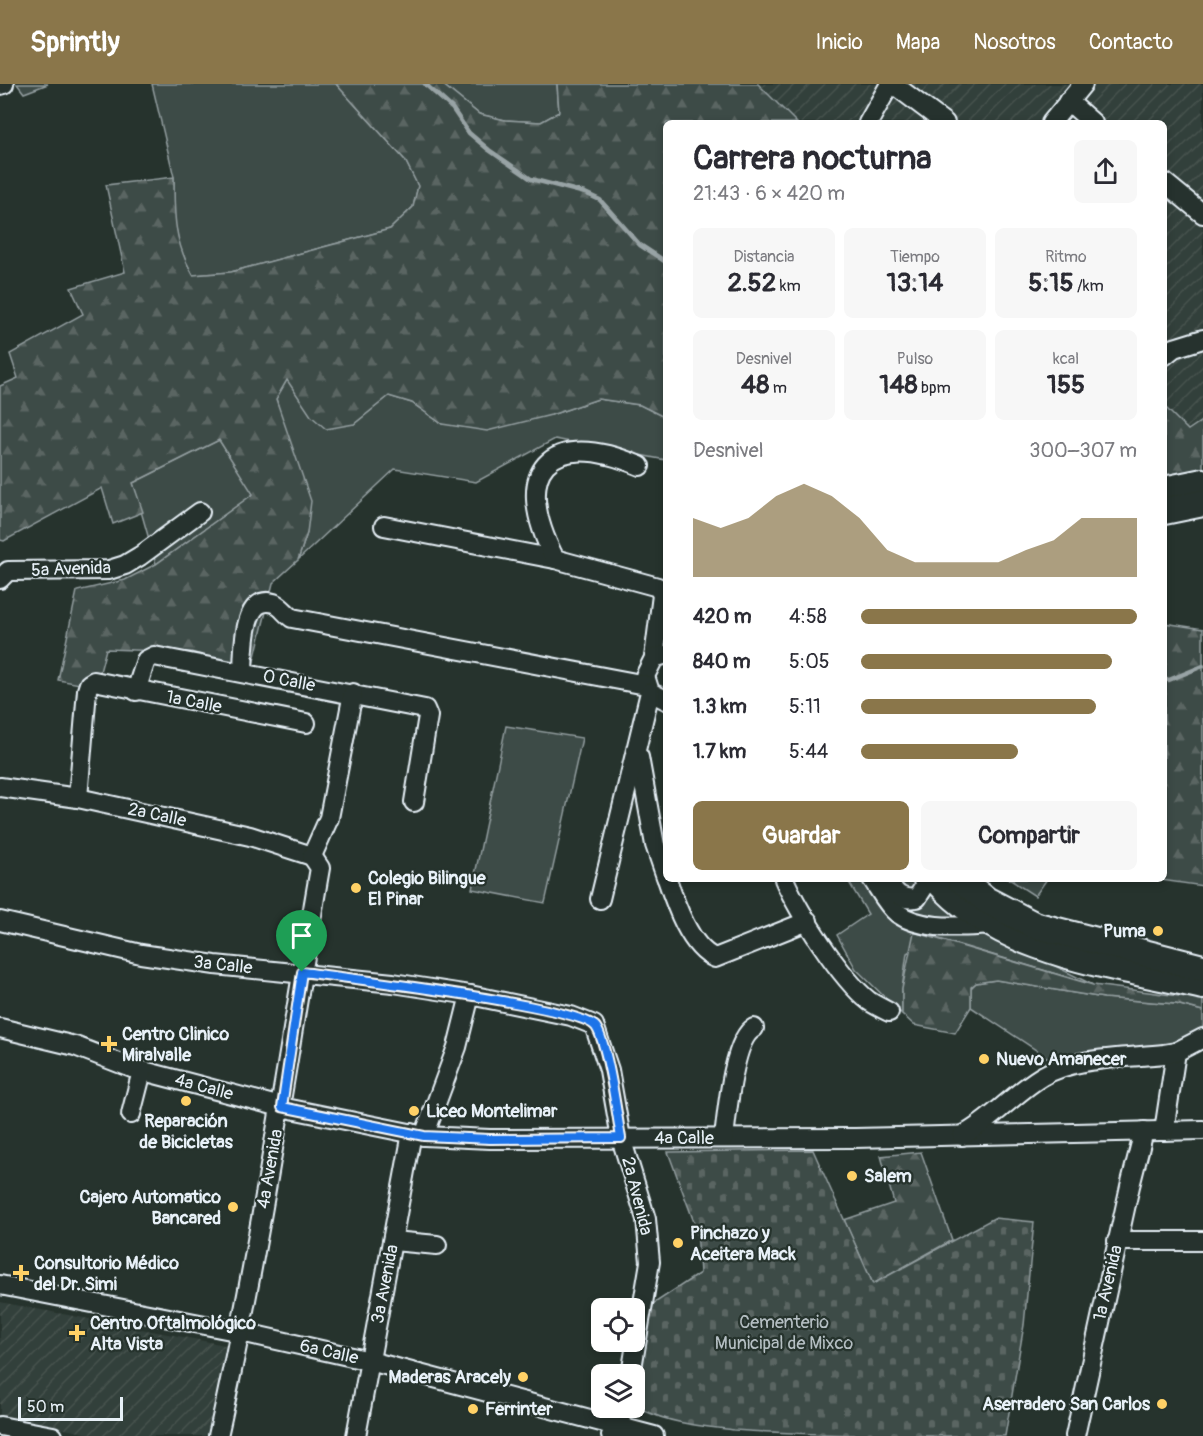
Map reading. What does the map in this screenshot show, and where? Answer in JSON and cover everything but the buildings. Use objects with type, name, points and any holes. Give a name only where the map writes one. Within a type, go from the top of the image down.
[{"type":"highway","points":[[1167,489],[1203,482]]},
{"type":"highway","points":[[1167,510],[1203,503]]},
{"type":"highway","points":[[939,882],[949,894],[977,917],[1044,948],[1203,986]]},
{"type":"highway","points":[[964,882],[995,905],[1034,924],[1203,968]]},
{"type":"street","points":[[870,120],[891,84],[941,120]]},
{"type":"street","points":[[1053,120],[1083,84]]},
{"type":"street","points":[[1068,101],[1090,120]]},
{"type":"street","points":[[1167,184],[1203,214]]},
{"type":"street","points":[[1167,354],[1174,348],[1203,339]]},
{"type":"street","points":[[555,559],[545,539],[537,496],[537,477],[546,461],[560,454],[585,453],[606,455],[640,466]]},
{"type":"street","name":"5a Avenida","points":[[0,579],[8,571],[109,570],[125,565],[200,512]]},
{"type":"street","points":[[384,526],[555,559],[658,587],[662,595],[660,657],[647,668],[648,688],[637,749],[600,899]]},
{"type":"street","points":[[243,672],[246,623],[262,604],[270,603],[276,604],[292,618],[648,688],[663,698]]},
{"type":"street","name":"0 Calle","points":[[136,691],[149,656],[353,693],[425,709],[428,712],[414,802]]},
{"type":"street","name":"1a Calle","points":[[78,798],[87,690],[89,684],[94,681],[306,723]]},
{"type":"street","points":[[312,856],[329,818],[353,693]]},
{"type":"street","points":[[637,749],[655,845],[663,869]]},
{"type":"street","name":"2a Calle","points":[[0,787],[78,798],[250,836],[312,856]]},
{"type":"street","name":"4a Avenida","points":[[218,1436],[241,1332],[282,1107],[320,868],[312,856]]},
{"type":"street","points":[[667,882],[679,915],[706,955],[715,958],[808,921]]},
{"type":"street","points":[[786,882],[808,921],[848,978],[869,1001],[889,1012]]},
{"type":"street","points":[[874,882],[897,913],[917,922],[949,926],[996,926]]},
{"type":"street","points":[[887,882],[899,897],[906,900],[917,898],[924,887],[923,882]]},
{"type":"street","name":"3a Calle","points":[[0,921],[141,954],[215,965],[302,972],[470,995],[571,1016],[590,1023]]},
{"type":"street","name":"3a Avenida","points":[[356,1436],[393,1241],[418,1135],[457,1047],[470,995]]},
{"type":"street","name":"2a Avenida","points":[[590,1023],[597,1028],[609,1070],[621,1138],[646,1219],[650,1262],[633,1364]]},
{"type":"street","name":"4a Calle","points":[[0,1028],[75,1046],[142,1071],[319,1117],[418,1135],[490,1139],[724,1138],[962,1136],[1203,1130]]},
{"type":"street","points":[[724,1138],[738,1054],[744,1036],[754,1028]]},
{"type":"street","points":[[962,1136],[975,1130],[1040,1077],[1062,1066],[1176,1052],[1203,1038]]},
{"type":"street","points":[[1164,1131],[1176,1052]]},
{"type":"street","points":[[131,1114],[142,1071]]},
{"type":"street","name":"1a Avenida","points":[[1076,1436],[1144,1131]]},
{"type":"street","points":[[393,1241],[437,1245]]},
{"type":"street","points":[[1118,1241],[1203,1241]]},
{"type":"street","name":"6a Calle","points":[[0,1285],[241,1332],[370,1361],[654,1436]]},
{"type":"street","points":[[0,1426],[30,1434],[53,1436]]},
{"type":"shaded area","points":[[758,84],[1203,84],[1203,420],[1188,430],[1167,409],[1167,120],[794,120]]},
{"type":"shaded area","points":[[0,1302],[246,1349],[227,1436],[99,1436],[0,1416]]},
{"type":"green space","points":[[17,84],[48,84],[24,93]]},
{"type":"green space","points":[[152,84],[336,84],[405,160],[418,186],[413,207],[390,229],[231,272],[193,275],[181,253],[174,219],[174,177]]},
{"type":"green space","points":[[336,84],[442,84],[479,114],[505,120],[541,122],[559,112],[557,84],[758,84],[794,120],[663,120],[663,416],[640,405],[598,399],[551,415],[487,431],[442,424],[412,403],[389,396],[354,424],[326,429],[311,416],[287,380],[276,399],[311,501],[307,533],[298,560],[273,583],[252,669],[191,652],[106,649],[96,687],[58,680],[77,591],[125,580],[156,564],[253,494],[219,440],[133,483],[143,512],[113,524],[102,488],[4,541],[0,540],[0,386],[18,378],[10,354],[83,314],[71,288],[125,272],[106,185],[174,177],[176,228],[182,251],[193,275],[231,272],[390,229],[413,207],[418,186],[405,160]]},
{"type":"green space","points":[[442,84],[557,84],[559,112],[541,122],[505,120],[479,114]]},
{"type":"green space","points":[[287,379],[311,415],[354,424],[389,396],[412,403],[442,424],[551,415],[598,399],[640,405],[663,416],[663,459],[555,439],[476,482],[395,469],[298,560],[307,533],[276,398]]},
{"type":"green space","points":[[1167,409],[1188,430],[1203,420],[1203,472],[1167,478]]},
{"type":"green space","points":[[219,440],[254,494],[156,564],[133,483]]},
{"type":"green space","points":[[1167,623],[1203,629],[1203,886],[1167,881]]},
{"type":"green space","points":[[506,726],[582,738],[545,903],[472,889]]},
{"type":"green space","points":[[849,882],[926,882],[985,931],[1093,985],[933,937],[907,953],[902,989],[902,1014],[856,969],[837,935],[868,914]]},
{"type":"green space","points":[[1014,882],[1045,882],[1035,896]]},
{"type":"green space","points":[[914,932],[1093,985],[1203,999],[1203,1011],[1176,1004],[1104,998],[996,980],[976,983],[971,987],[971,1007],[955,1033],[914,1025],[902,1014],[902,989]]},
{"type":"green space","points":[[996,980],[1104,998],[1176,1004],[1203,1011],[1203,1035],[1176,1046],[1060,1066],[971,1007],[971,988],[976,983]]},
{"type":"green space","name":"Cementerio Municipal de Mixco","points":[[813,1150],[873,1284],[994,1218],[1034,1222],[1024,1325],[1005,1436],[835,1435],[734,1430],[698,1426],[645,1411],[645,1364],[640,1364],[643,1352],[645,1352],[653,1304],[700,1273],[697,1230],[668,1152]]},
{"type":"green space","points":[[921,1152],[952,1240],[873,1284],[844,1220],[894,1203],[881,1156]]},
{"type":"waterway","points":[[425,84],[452,108],[469,133],[489,150],[531,179],[585,193],[600,200],[640,245],[663,260]]},
{"type":"waterway","points":[[1167,680],[1203,666]]},
{"type":"place","name":"Colegio Bilingue El Pinar","points":[[356,888]]},
{"type":"place","name":"Puma","points":[[1158,931]]},
{"type":"place","name":"Centro Clinico Miralvalle","points":[[109,1044]]},
{"type":"place","name":"Nuevo Amanecer","points":[[984,1059]]},
{"type":"place","name":"Reparación de Bicicletas","points":[[186,1101]]},
{"type":"place","name":"Liceo Montelimar","points":[[414,1111]]},
{"type":"place","name":"Salem","points":[[852,1176]]},
{"type":"place","name":"Cajero Automatico Bancared","points":[[233,1207]]},
{"type":"place","name":"Pinchazo y Aceitera Mack","points":[[678,1243]]},
{"type":"place","name":"Consultorio Médico del Dr. Simi","points":[[21,1273]]},
{"type":"place","name":"Centro Oftalmológico Alta Vista","points":[[77,1333]]},
{"type":"place","name":"Maderas Aracely","points":[[523,1377]]},
{"type":"place","name":"Aserradero San Carlos","points":[[1162,1404]]},
{"type":"place","name":"Ferrinter","points":[[473,1409]]},
{"type":"route","points":[[302,972],[470,995],[571,1016],[594,1025],[597,1028],[609,1070],[621,1138],[490,1139],[424,1136],[319,1117],[282,1107],[302,972]]}]
